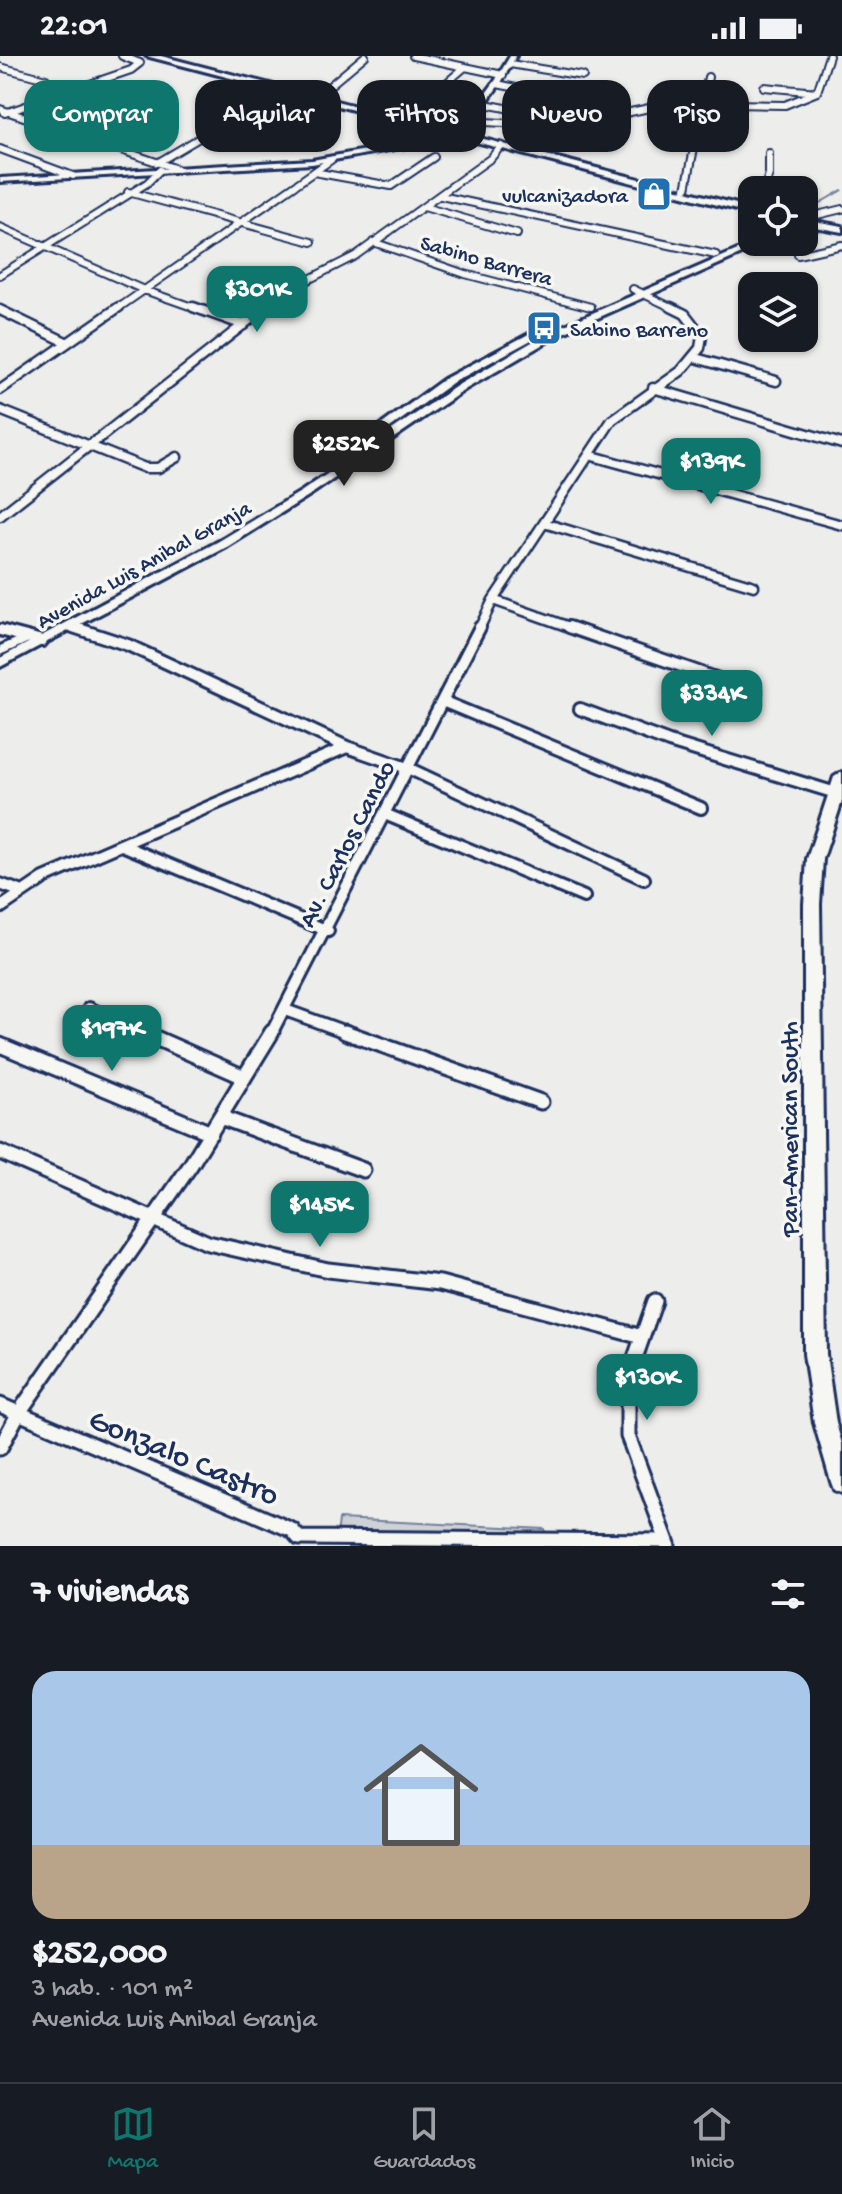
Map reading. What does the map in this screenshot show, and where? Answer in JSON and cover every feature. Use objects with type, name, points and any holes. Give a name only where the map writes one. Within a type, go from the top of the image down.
[{"type":"highway","points":[[150,56],[357,105]]},
{"type":"highway","points":[[173,56],[269,80]]},
{"type":"highway","points":[[486,136],[738,204]]},
{"type":"highway","points":[[486,140],[738,205]]},
{"type":"highway","points":[[818,222],[842,226]]},
{"type":"highway","name":"Pan-American South","points":[[839,785],[815,859],[812,904],[815,1354],[825,1423],[842,1482]]},
{"type":"main road","name":"Avenida Luis Anibal Granja","points":[[0,651],[71,626],[223,544],[306,493],[462,387],[544,339],[738,246]]},
{"type":"main road","name":"Avenida Luis Anibal Granja","points":[[0,663],[22,642],[215,539],[296,489],[448,381],[496,353],[591,307],[639,292],[738,252]]},
{"type":"street","points":[[2,112],[131,70],[140,63],[122,56]]},
{"type":"street","points":[[336,80],[365,56]]},
{"type":"street","points":[[413,56],[503,75]]},
{"type":"street","points":[[749,104],[785,105],[817,92],[829,56]]},
{"type":"street","points":[[486,96],[512,60],[583,76]]},
{"type":"street","points":[[0,67],[46,79]]},
{"type":"street","points":[[450,80],[465,67]]},
{"type":"street","points":[[497,84],[502,85]]},
{"type":"street","points":[[764,87],[817,92]]},
{"type":"street","points":[[486,127],[558,124],[647,107]]},
{"type":"street","points":[[2,112],[24,119]]},
{"type":"street","points":[[0,180],[73,176],[159,166],[195,143]]},
{"type":"street","points":[[0,516],[288,290],[355,256],[441,196],[491,158],[501,146]]},
{"type":"street","points":[[0,149],[73,176]]},
{"type":"street","points":[[121,152],[177,169],[331,160],[362,152]]},
{"type":"street","points":[[686,189],[693,152]]},
{"type":"street","points":[[768,176],[769,153]]},
{"type":"street","points":[[314,172],[391,186],[434,157]]},
{"type":"street","points":[[0,390],[331,160]]},
{"type":"street","points":[[0,275],[128,192],[157,177],[159,166]]},
{"type":"street","points":[[128,192],[312,242]]},
{"type":"street","points":[[441,196],[716,255]]},
{"type":"street","points":[[424,207],[517,234]]},
{"type":"street","points":[[818,217],[842,209]]},
{"type":"street","points":[[0,227],[144,290],[244,325]]},
{"type":"street","name":"Sabino Barrera","points":[[373,242],[465,274],[591,307]]},
{"type":"street","points":[[818,250],[842,245]]},
{"type":"street","points":[[639,292],[685,314],[698,329],[702,344],[696,358],[776,381]]},
{"type":"street","points":[[0,310],[66,342]]},
{"type":"street","name":"Av. Carlos Cando","points":[[0,1448],[18,1414],[211,1133],[285,1010],[387,815],[493,600],[621,410],[696,358]]},
{"type":"street","points":[[653,388],[842,444]]},
{"type":"street","points":[[0,410],[145,468],[158,468],[177,457]]},
{"type":"street","points":[[589,455],[842,525]]},
{"type":"street","points":[[544,523],[754,586]]},
{"type":"street","points":[[493,600],[756,692]]},
{"type":"street","points":[[71,626],[128,645],[347,747],[410,769],[644,879]]},
{"type":"street","points":[[0,630],[22,642]]},
{"type":"street","points":[[442,701],[701,808]]},
{"type":"street","points":[[580,709],[669,742],[839,785]]},
{"type":"street","points":[[0,908],[20,891],[347,747]]},
{"type":"street","points":[[387,815],[584,897]]},
{"type":"street","points":[[122,845],[328,931]]},
{"type":"street","points":[[0,884],[20,891]]},
{"type":"street","points":[[89,1008],[244,1077]]},
{"type":"street","points":[[285,1010],[541,1102]]},
{"type":"street","points":[[0,1045],[211,1133]]},
{"type":"street","points":[[220,1117],[363,1170]]},
{"type":"street","points":[[0,1152],[208,1243],[328,1270],[440,1283],[642,1337]]},
{"type":"street","points":[[655,1301],[628,1378],[628,1436],[668,1543]]},
{"type":"street","name":"Gonzalo Castro","points":[[0,1405],[292,1530],[302,1542],[668,1543]]},
{"type":"shaded area","points":[[339,1519],[545,1529],[544,1546],[336,1546]]},
{"type":"waterway","points":[[818,204],[842,190]]},
{"type":"place","name":"vulcanizadora","points":[[654,194]]},
{"type":"place","name":"Sabino Barreno","points":[[544,328]]}]
